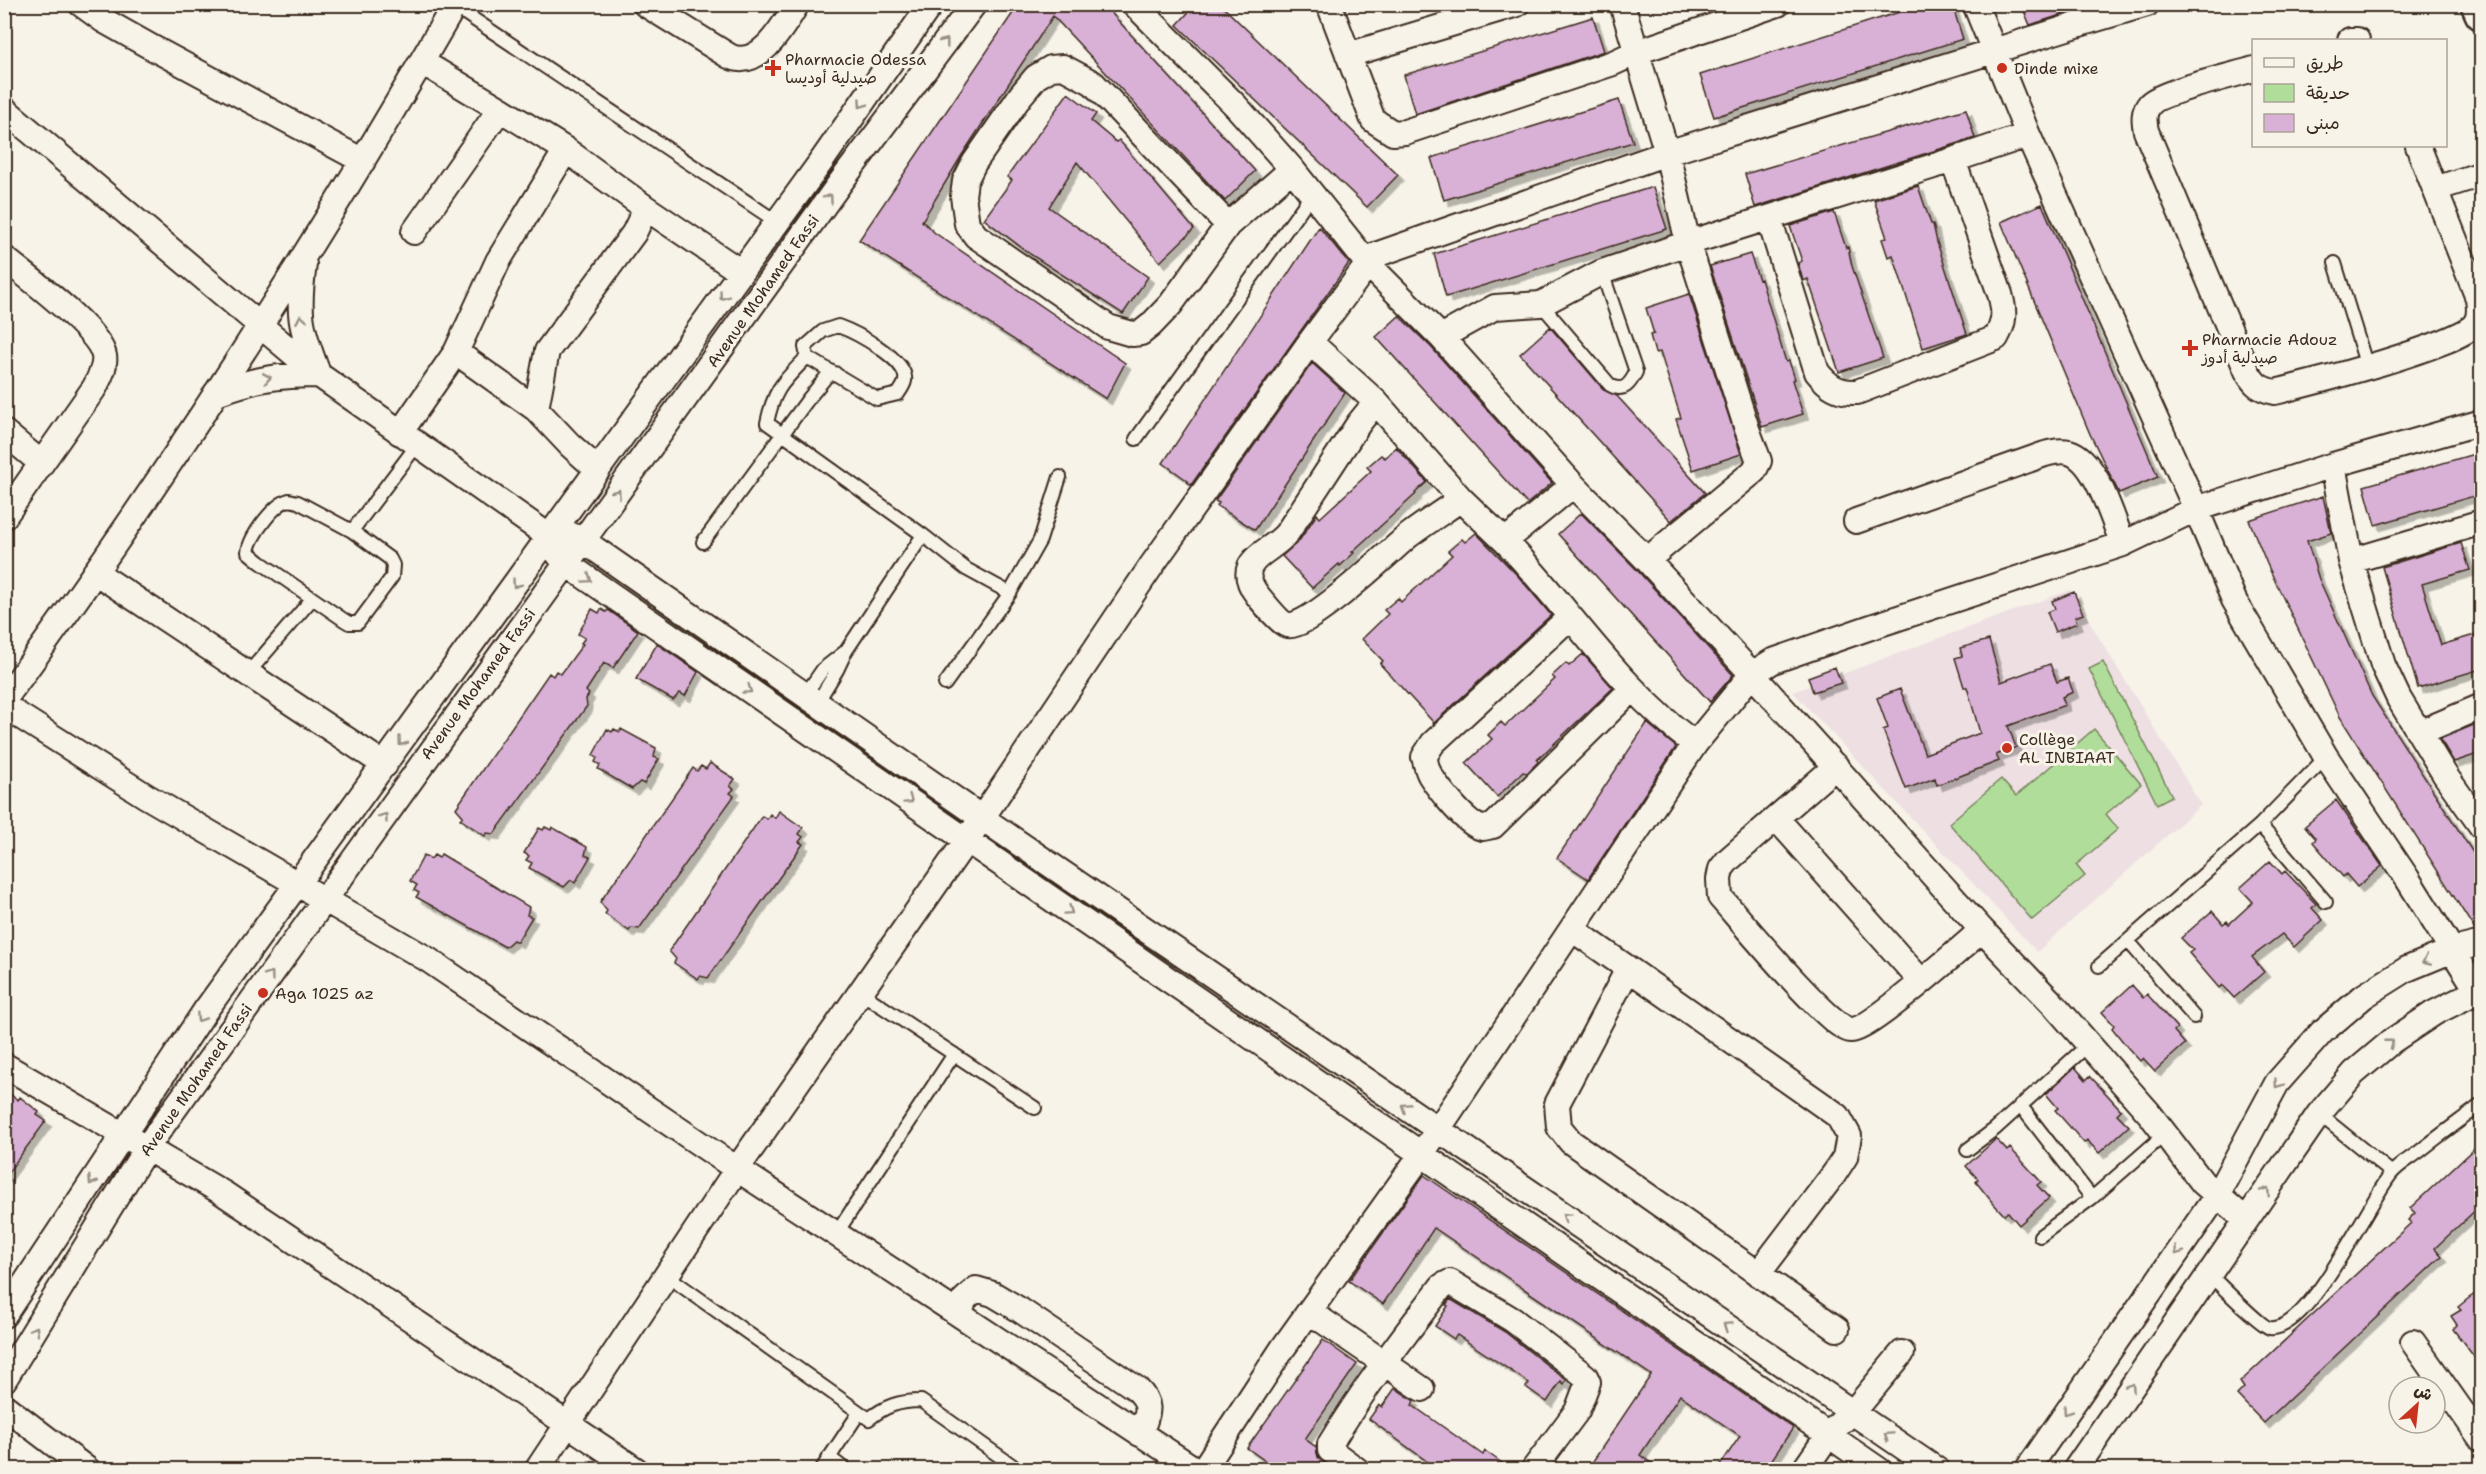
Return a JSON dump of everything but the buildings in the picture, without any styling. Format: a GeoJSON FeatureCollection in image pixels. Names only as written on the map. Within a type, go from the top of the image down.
{"type":"FeatureCollection","features":[{"type":"Feature","properties":{"kind":"street"},"geometry":{"type":"LineString","coordinates":[[81,4],[141,42],[363,161]]}},
{"type":"Feature","properties":{"kind":"street"},"geometry":{"type":"LineString","coordinates":[[645,4],[729,56],[740,60],[753,57],[772,40],[797,4]]}},
{"type":"Feature","properties":{"kind":"street","name":"Avenue Mohamed Fassi"},"geometry":{"type":"LineString","coordinates":[[4,1315],[205,1011],[386,765],[932,4]]}},
{"type":"Feature","properties":{"kind":"street","name":"Avenue Mohamed Fassi"},"geometry":{"type":"LineString","coordinates":[[4,1380],[147,1147],[565,563],[893,110],[974,4]]}},
{"type":"Feature","properties":{"kind":"street"},"geometry":{"type":"LineString","coordinates":[[1134,4],[1236,106],[1292,170],[1366,262],[1441,337],[1573,485],[1647,560],[1836,766],[1982,930],[2056,1007],[2165,1134],[2203,1183],[2246,1220]]}},
{"type":"Feature","properties":{"kind":"street"},"geometry":{"type":"LineString","coordinates":[[1329,4],[1373,120],[1393,133],[1405,132],[1613,63],[1637,52],[1778,4]]}},
{"type":"Feature","properties":{"kind":"street"},"geometry":{"type":"LineString","coordinates":[[1348,55],[1517,4]]}},
{"type":"Feature","properties":{"kind":"street"},"geometry":{"type":"LineString","coordinates":[[1622,4],[1667,153],[1688,243],[1759,461],[1754,471],[1647,560]]}},
{"type":"Feature","properties":{"kind":"street"},"geometry":{"type":"LineString","coordinates":[[1975,4],[2028,135],[2196,509],[2234,600],[2326,757],[2479,989],[2434,1013],[2392,1041],[2354,1073],[2319,1114],[2075,1470]]}},
{"type":"Feature","properties":{"kind":"street"},"geometry":{"type":"LineString","coordinates":[[537,1470],[737,1169],[982,818],[1152,565],[1366,262],[1667,153],[1993,52],[2080,14],[2147,4]]}},
{"type":"Feature","properties":{"kind":"street"},"geometry":{"type":"LineString","coordinates":[[2478,4],[2481,13]]}},
{"type":"Feature","properties":{"kind":"street"},"geometry":{"type":"LineString","coordinates":[[4,700],[96,572],[261,326],[363,161],[455,5]]}},
{"type":"Feature","properties":{"kind":"street"},"geometry":{"type":"LineString","coordinates":[[422,62],[566,150],[741,272]]}},
{"type":"Feature","properties":{"kind":"street"},"geometry":{"type":"LineString","coordinates":[[1228,225],[1093,83],[1063,67],[1051,68],[1036,77],[974,163],[965,181],[963,196],[967,224],[976,236],[1108,327],[1132,334],[1141,333],[1171,304],[1228,225],[1292,170]]}},
{"type":"Feature","properties":{"kind":"street"},"geometry":{"type":"LineString","coordinates":[[2252,69],[2157,98],[2145,112],[2146,131],[2254,384],[2264,390],[2275,392],[2367,366],[2463,335],[2475,325],[2479,316],[2478,298],[2418,147]]}},
{"type":"Feature","properties":{"kind":"street"},"geometry":{"type":"LineString","coordinates":[[4,109],[319,375],[550,537],[555,551],[565,563],[1879,1470]]}},
{"type":"Feature","properties":{"kind":"street"},"geometry":{"type":"LineString","coordinates":[[414,232],[500,109]]}},
{"type":"Feature","properties":{"kind":"street"},"geometry":{"type":"LineString","coordinates":[[1441,337],[1495,308],[1541,304],[1602,272],[2028,135]]}},
{"type":"Feature","properties":{"kind":"street"},"geometry":{"type":"LineString","coordinates":[[409,439],[456,352],[498,261],[566,150]]}},
{"type":"Feature","properties":{"kind":"street"},"geometry":{"type":"LineString","coordinates":[[1769,218],[1816,372],[1827,385],[1845,393],[1857,392],[1996,338],[2004,325],[2005,311],[2000,294],[1953,160]]}},
{"type":"Feature","properties":{"kind":"street"},"geometry":{"type":"LineString","coordinates":[[2435,189],[2481,174]]}},
{"type":"Feature","properties":{"kind":"street"},"geometry":{"type":"LineString","coordinates":[[536,409],[547,351],[634,233],[646,207]]}},
{"type":"Feature","properties":{"kind":"street"},"geometry":{"type":"LineString","coordinates":[[305,255],[299,299],[300,318],[319,375]]}},
{"type":"Feature","properties":{"kind":"street"},"geometry":{"type":"LineString","coordinates":[[4,258],[84,325],[99,342],[104,355],[101,374],[95,387],[4,518]]}},
{"type":"Feature","properties":{"kind":"street"},"geometry":{"type":"LineString","coordinates":[[1310,342],[1376,402],[1461,499],[1530,567],[1632,689],[1695,744]]}},
{"type":"Feature","properties":{"kind":"street"},"geometry":{"type":"LineString","coordinates":[[456,352],[536,409],[570,445],[598,470]]}},
{"type":"Feature","properties":{"kind":"street"},"geometry":{"type":"LineString","coordinates":[[216,393],[253,380],[279,375],[319,375]]}},
{"type":"Feature","properties":{"kind":"street"},"geometry":{"type":"LineString","coordinates":[[1376,402],[1353,431],[1287,533],[1277,544],[1256,556],[1251,564],[1249,575],[1252,587],[1258,596],[1287,625],[1296,625],[1334,600],[1409,536],[1461,499]]}},
{"type":"Feature","properties":{"kind":"street"},"geometry":{"type":"LineString","coordinates":[[1203,1470],[1283,1348],[1421,1155],[1695,744],[1752,674],[1773,661],[1850,634],[2123,544],[2196,509],[2333,465],[2481,422]]}},
{"type":"Feature","properties":{"kind":"street"},"geometry":{"type":"LineString","coordinates":[[4,432],[41,463]]}},
{"type":"Feature","properties":{"kind":"street"},"geometry":{"type":"LineString","coordinates":[[1856,521],[2045,454],[2068,452],[2079,457],[2092,470],[2123,544]]}},
{"type":"Feature","properties":{"kind":"street"},"geometry":{"type":"LineString","coordinates":[[2333,465],[2351,561],[2383,665],[2399,699],[2445,775],[2481,827]]}},
{"type":"Feature","properties":{"kind":"street"},"geometry":{"type":"LineString","coordinates":[[1505,541],[1573,485]]}},
{"type":"Feature","properties":{"kind":"street"},"geometry":{"type":"LineString","coordinates":[[2351,561],[2481,522]]}},
{"type":"Feature","properties":{"kind":"street"},"geometry":{"type":"LineString","coordinates":[[550,537],[563,533],[582,540],[982,818],[1937,1470]]}},
{"type":"Feature","properties":{"kind":"street"},"geometry":{"type":"LineString","coordinates":[[96,572],[386,765]]}},
{"type":"Feature","properties":{"kind":"street"},"geometry":{"type":"LineString","coordinates":[[1570,617],[1433,743],[1424,757],[1428,773],[1445,794],[1476,826],[1484,828],[1493,826],[1632,689]]}},
{"type":"Feature","properties":{"kind":"street"},"geometry":{"type":"LineString","coordinates":[[4,706],[146,796],[427,959],[737,1169],[1196,1470]]}},
{"type":"Feature","properties":{"kind":"street"},"geometry":{"type":"LineString","coordinates":[[2421,732],[2481,706]]}},
{"type":"Feature","properties":{"kind":"street"},"geometry":{"type":"LineString","coordinates":[[1836,766],[1728,860],[1721,869],[1718,888],[1720,897],[1784,970],[1840,1026],[1849,1031],[1859,1028],[1921,981],[1982,930]]}},
{"type":"Feature","properties":{"kind":"street"},"geometry":{"type":"LineString","coordinates":[[1777,819],[1921,981]]}},
{"type":"Feature","properties":{"kind":"street"},"geometry":{"type":"LineString","coordinates":[[1572,929],[1838,1116],[1849,1136],[1845,1157],[1834,1174],[1758,1274]]}},
{"type":"Feature","properties":{"kind":"street"},"geometry":{"type":"LineString","coordinates":[[2027,1470],[2217,1195],[2277,1083],[2322,1032],[2364,996],[2407,969],[2453,950],[2481,943]]}},
{"type":"Feature","properties":{"kind":"street"},"geometry":{"type":"LineString","coordinates":[[1628,969],[1557,1104],[1559,1127],[1571,1142],[1836,1329]]}},
{"type":"Feature","properties":{"kind":"street"},"geometry":{"type":"LineString","coordinates":[[4,1065],[147,1147],[289,1237],[636,1470]]}},
{"type":"Feature","properties":{"kind":"street"},"geometry":{"type":"LineString","coordinates":[[1357,1470],[1329,1447],[1354,1404],[1383,1363],[1446,1282],[1450,1282],[1513,1320],[1585,1376],[1588,1382],[1577,1411],[1533,1470]]}},
{"type":"Feature","properties":{"kind":"street"},"geometry":{"type":"LineString","coordinates":[[960,1315],[964,1300],[976,1289],[993,1294],[1020,1310],[1137,1389],[1145,1397],[1149,1408],[1140,1434]]}},
{"type":"Feature","properties":{"kind":"street"},"geometry":{"type":"LineString","coordinates":[[1310,1312],[1422,1389]]}},
{"type":"Feature","properties":{"kind":"street"},"geometry":{"type":"LineString","coordinates":[[2413,1342],[2481,1440]]}},
{"type":"Feature","properties":{"kind":"street"},"geometry":{"type":"LineString","coordinates":[[1804,1470],[1829,1434],[1871,1391],[1902,1353]]}},
{"type":"Feature","properties":{"kind":"street"},"geometry":{"type":"LineString","coordinates":[[4,1406],[87,1470]]}},
{"type":"Feature","properties":{"kind":"lane"},"geometry":{"type":"LineString","coordinates":[[455,5],[777,222]]}},
{"type":"Feature","properties":{"kind":"lane"},"geometry":{"type":"LineString","coordinates":[[1136,439],[1312,194]]}},
{"type":"Feature","properties":{"kind":"lane"},"geometry":{"type":"LineString","coordinates":[[2335,263],[2367,366]]}},
{"type":"Feature","properties":{"kind":"lane"},"geometry":{"type":"LineString","coordinates":[[1541,304],[1610,385],[1624,388],[1630,384],[1636,372],[1602,272]]}},
{"type":"Feature","properties":{"kind":"lane"},"geometry":{"type":"LineString","coordinates":[[838,326],[855,332],[890,357],[902,369],[905,381],[898,394],[877,399],[835,373],[807,357],[805,346],[823,331],[838,326]]}},
{"type":"Feature","properties":{"kind":"lane"},"geometry":{"type":"LineString","coordinates":[[807,357],[785,378],[771,404],[767,423],[966,569],[1010,593]]}},
{"type":"Feature","properties":{"kind":"lane"},"geometry":{"type":"LineString","coordinates":[[703,542],[819,385],[827,376],[835,373]]}},
{"type":"Feature","properties":{"kind":"lane"},"geometry":{"type":"LineString","coordinates":[[352,531],[409,439]]}},
{"type":"Feature","properties":{"kind":"lane"},"geometry":{"type":"LineString","coordinates":[[945,684],[1010,593],[1040,540],[1060,477]]}},
{"type":"Feature","properties":{"kind":"lane"},"geometry":{"type":"LineString","coordinates":[[289,500],[298,502],[352,531],[390,559],[393,565],[392,577],[358,623],[349,623],[248,552],[251,542],[276,506],[289,500]]}},
{"type":"Feature","properties":{"kind":"lane"},"geometry":{"type":"LineString","coordinates":[[811,699],[837,670],[846,651],[922,535]]}},
{"type":"Feature","properties":{"kind":"lane"},"geometry":{"type":"LineString","coordinates":[[249,672],[312,599]]}},
{"type":"Feature","properties":{"kind":"lane"},"geometry":{"type":"LineString","coordinates":[[2099,966],[2260,825],[2326,757]]}},
{"type":"Feature","properties":{"kind":"lane"},"geometry":{"type":"LineString","coordinates":[[2260,825],[2326,902]]}},
{"type":"Feature","properties":{"kind":"lane"},"geometry":{"type":"LineString","coordinates":[[2128,941],[2194,1017]]}},
{"type":"Feature","properties":{"kind":"lane"},"geometry":{"type":"LineString","coordinates":[[860,992],[1035,1108]]}},
{"type":"Feature","properties":{"kind":"lane"},"geometry":{"type":"LineString","coordinates":[[1967,1150],[1995,1129],[2088,1045]]}},
{"type":"Feature","properties":{"kind":"lane"},"geometry":{"type":"LineString","coordinates":[[836,1234],[954,1054]]}},
{"type":"Feature","properties":{"kind":"lane"},"geometry":{"type":"LineString","coordinates":[[2209,1274],[2237,1299],[2256,1321],[2267,1328],[2277,1328],[2289,1323],[2301,1313],[2317,1293],[2392,1173],[2481,1104]]}},
{"type":"Feature","properties":{"kind":"lane"},"geometry":{"type":"LineString","coordinates":[[2020,1105],[2092,1198]]}},
{"type":"Feature","properties":{"kind":"lane"},"geometry":{"type":"LineString","coordinates":[[2319,1114],[2392,1173]]}},
{"type":"Feature","properties":{"kind":"lane"},"geometry":{"type":"LineString","coordinates":[[2040,1236],[2092,1198],[2165,1134]]}},
{"type":"Feature","properties":{"kind":"lane"},"geometry":{"type":"LineString","coordinates":[[666,1275],[869,1419],[883,1408],[904,1401],[921,1401],[1019,1470]]}},
{"type":"Feature","properties":{"kind":"lane"},"geometry":{"type":"LineString","coordinates":[[821,1470],[859,1413]]}},
{"type":"Feature","properties":{"kind":"lane"},"geometry":{"type":"LineString","coordinates":[[829,1457],[846,1470]]}},
{"type":"Feature","properties":{"kind":"shaded area","name":"Collège AL INBIAAT"},"geometry":{"type":"Polygon","coordinates":[[[2070,590],[2201,805],[2037,952],[1793,692],[2070,590]]]}},
{"type":"Feature","properties":{"kind":"green space"},"geometry":{"type":"Polygon","coordinates":[[[2103,662],[2172,796],[2157,804],[2089,669],[2103,662]]]}},
{"type":"Feature","properties":{"kind":"green space"},"geometry":{"type":"Polygon","coordinates":[[[2094,729],[2141,784],[2106,814],[2118,829],[2076,865],[2085,876],[2032,920],[1949,823],[2001,779],[2016,796],[2094,729]]]}},
{"type":"Feature","properties":{"kind":"place","name":"Pharmacie Odessa صيدلية أوديسا"},"geometry":{"type":"Point","coordinates":[773,68]}},
{"type":"Feature","properties":{"kind":"place","name":"Dinde mixe"},"geometry":{"type":"Point","coordinates":[2002,68]}},
{"type":"Feature","properties":{"kind":"place","name":"Pharmacie Adouz صيدلية أدوز"},"geometry":{"type":"Point","coordinates":[2190,348]}},
{"type":"Feature","properties":{"kind":"place","name":"Collège AL INBIAAT"},"geometry":{"type":"Point","coordinates":[2007,748]}},
{"type":"Feature","properties":{"kind":"place","name":"Aga 1025 az"},"geometry":{"type":"Point","coordinates":[263,993]}}]}
